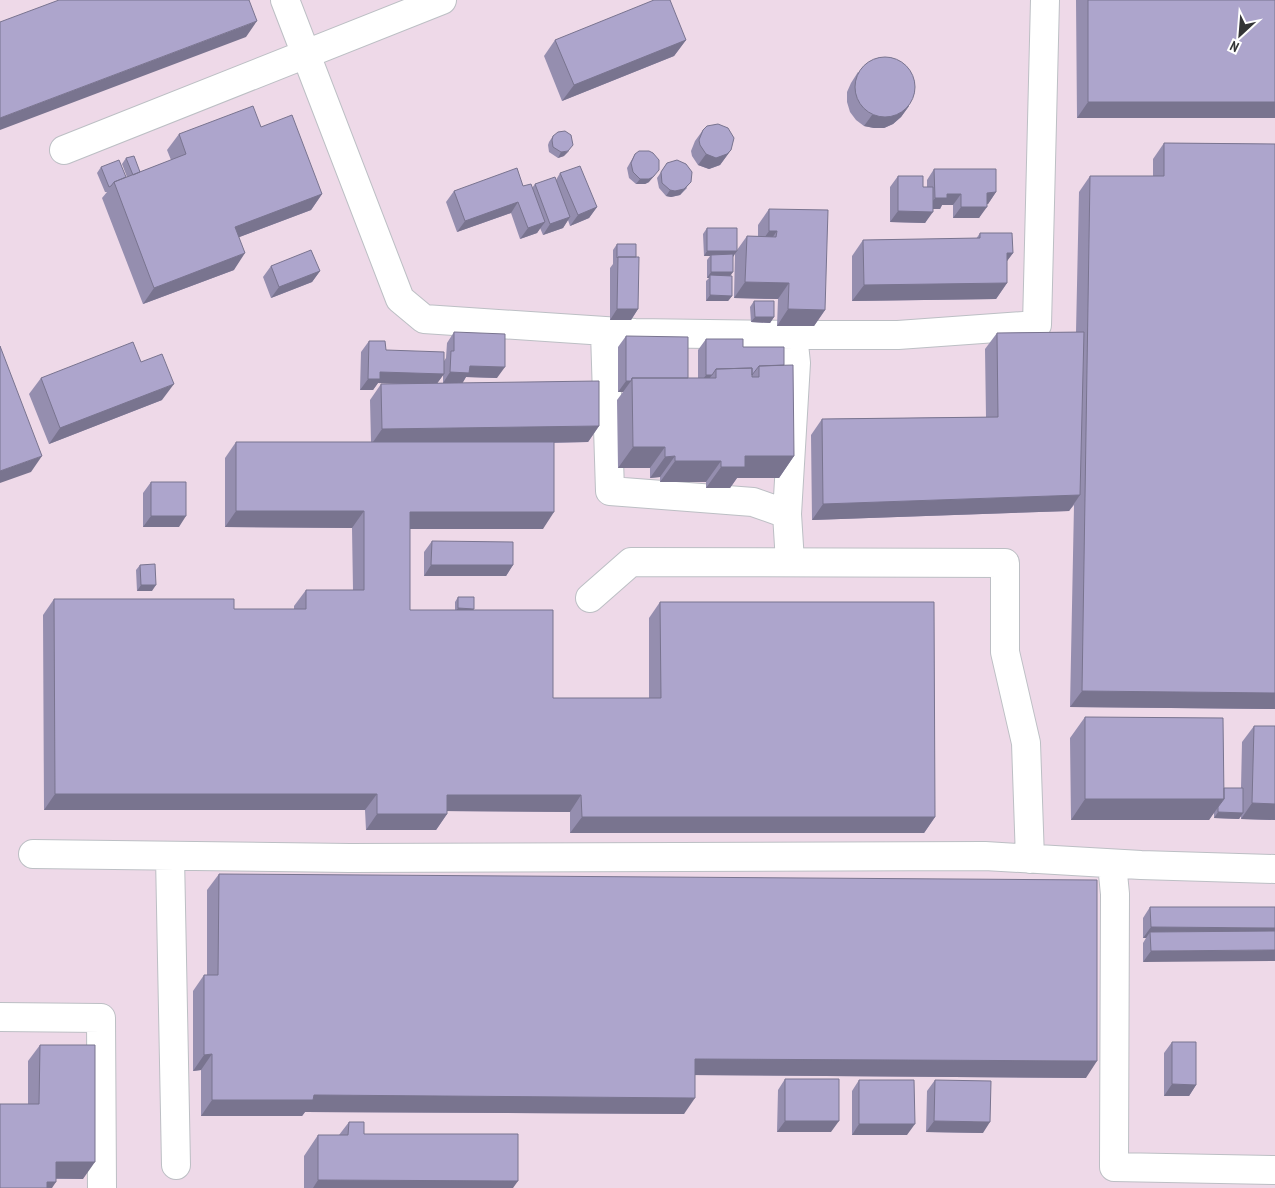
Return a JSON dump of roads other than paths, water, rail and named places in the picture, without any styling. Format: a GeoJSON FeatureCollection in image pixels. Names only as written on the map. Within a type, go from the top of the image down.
{"type":"FeatureCollection","features":[{"type":"Feature","properties":{"kind":"street"},"geometry":{"type":"LineString","coordinates":[[285,0],[400,299],[424,319],[605,332],[793,335],[898,335],[1037,325],[1045,0]]}},
{"type":"Feature","properties":{"kind":"street"},"geometry":{"type":"LineString","coordinates":[[64,150],[442,0]]}},
{"type":"Feature","properties":{"kind":"street"},"geometry":{"type":"LineString","coordinates":[[605,332],[610,491],[753,502],[787,514]]}},
{"type":"Feature","properties":{"kind":"street"},"geometry":{"type":"LineString","coordinates":[[790,562],[787,514],[796,364],[793,335]]}},
{"type":"Feature","properties":{"kind":"street"},"geometry":{"type":"LineString","coordinates":[[590,598],[631,562],[1005,563],[1005,652],[1026,743],[1030,859]]}},
{"type":"Feature","properties":{"kind":"street"},"geometry":{"type":"LineString","coordinates":[[33,854],[341,858],[986,856],[1112,864],[1275,868]]}},
{"type":"Feature","properties":{"kind":"street"},"geometry":{"type":"LineString","coordinates":[[170,856],[176,1165]]}},
{"type":"Feature","properties":{"kind":"street"},"geometry":{"type":"LineString","coordinates":[[1112,864],[1115,894],[1114,1167],[1275,1170]]}},
{"type":"Feature","properties":{"kind":"street"},"geometry":{"type":"LineString","coordinates":[[0,1017],[101,1018],[102,1188]]}}]}
